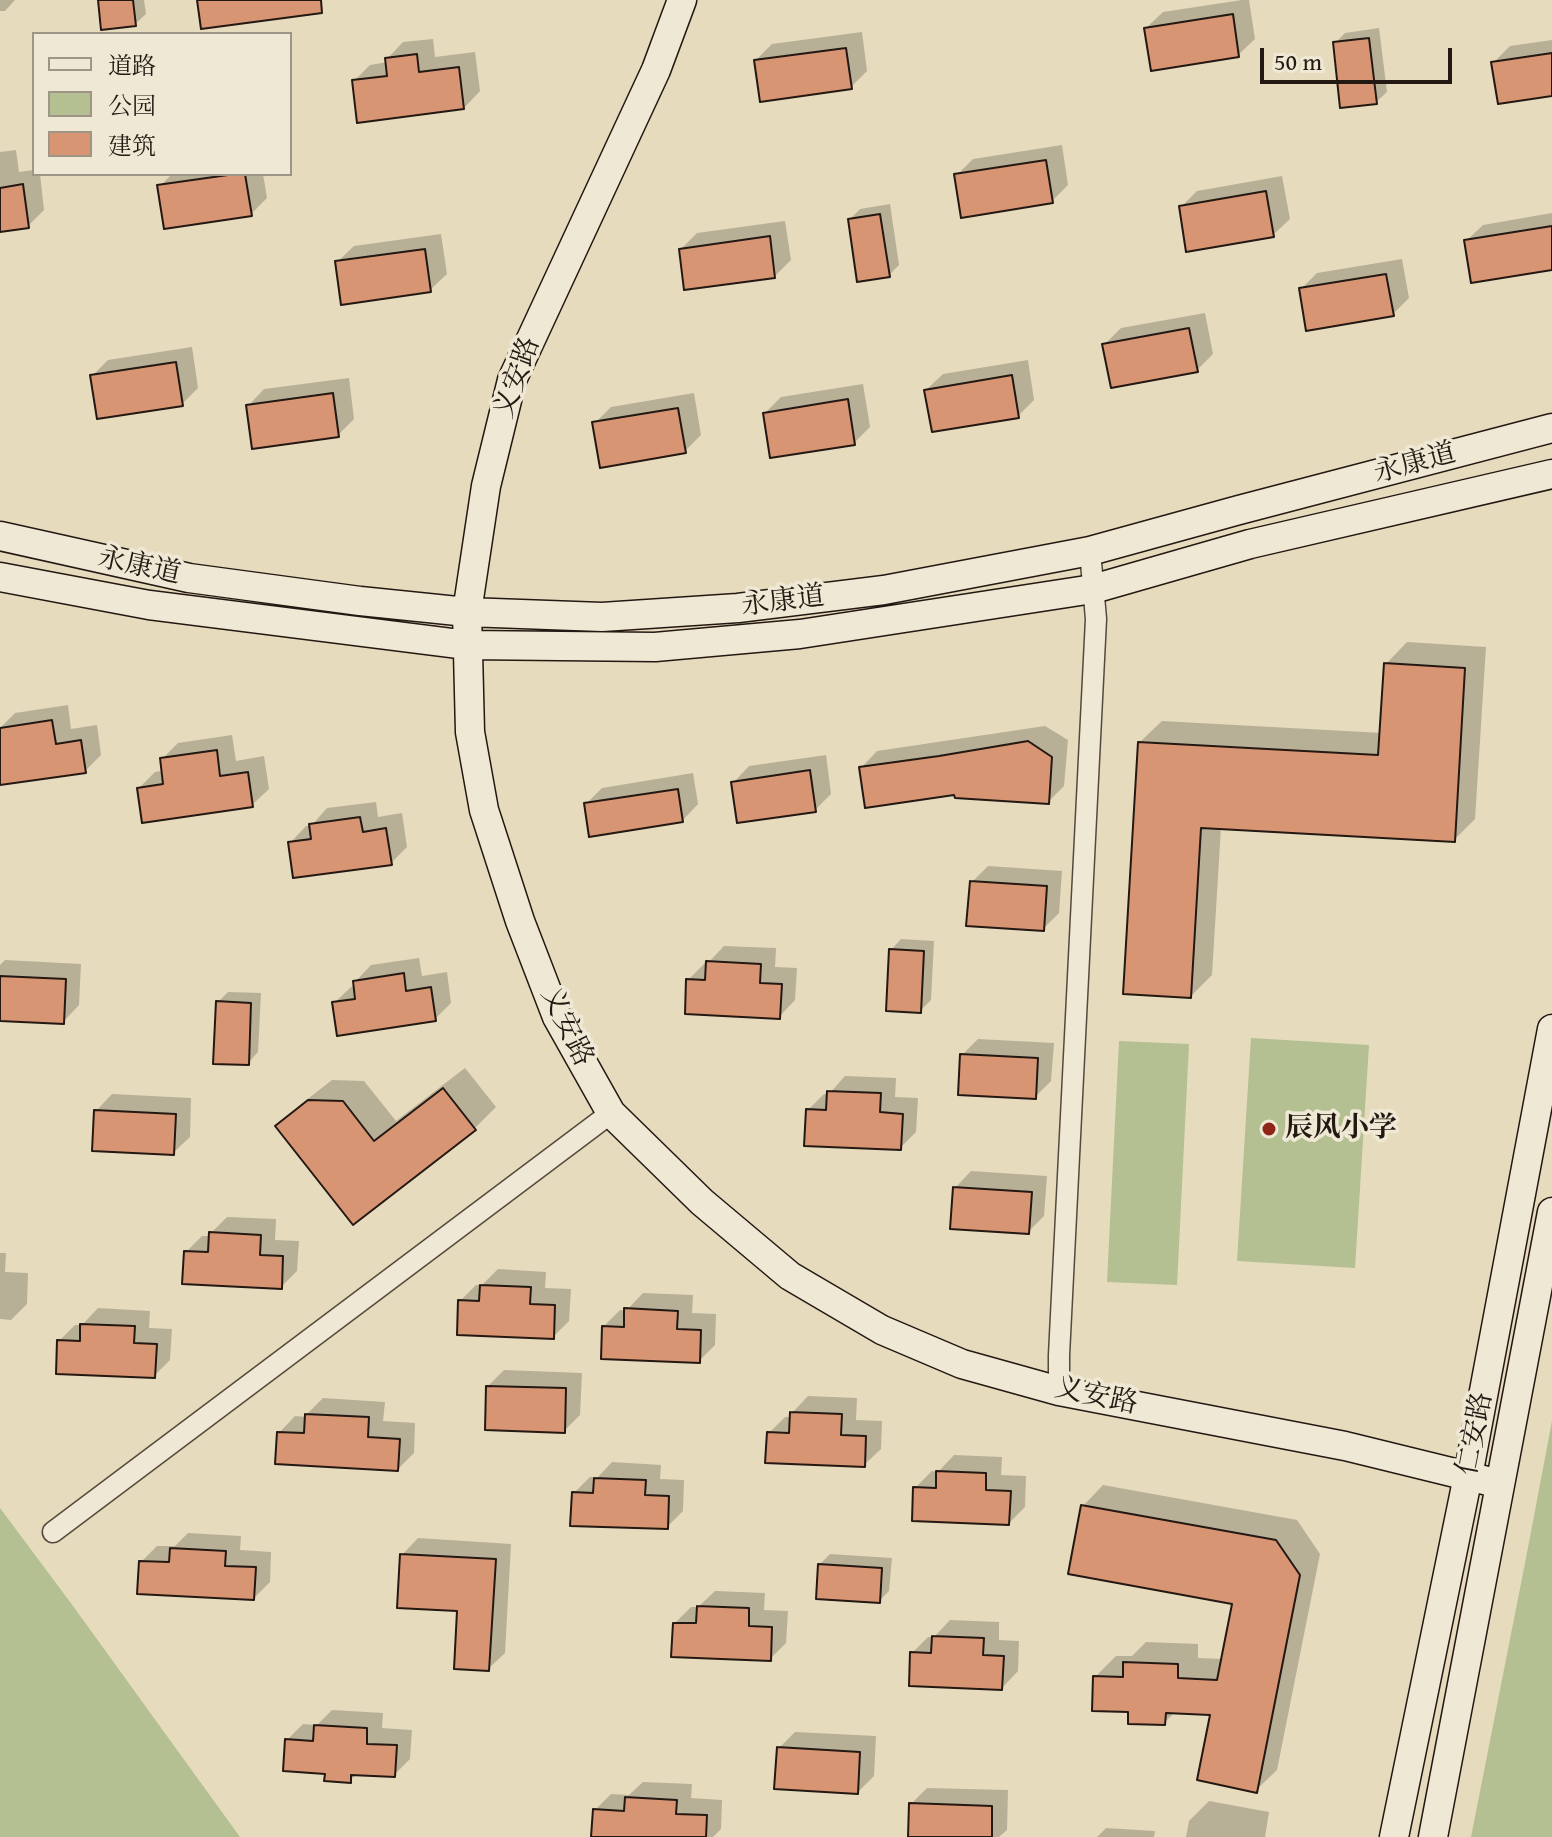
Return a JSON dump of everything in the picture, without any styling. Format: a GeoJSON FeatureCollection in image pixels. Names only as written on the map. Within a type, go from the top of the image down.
{"type":"FeatureCollection","features":[{"type":"Feature","properties":{"kind":"street","name":"义安路"},"geometry":{"type":"LineString","coordinates":[[682,0],[656,70],[512,380],[486,486],[467,612],[470,732],[484,810],[520,921],[557,1017],[611,1113],[702,1202],[790,1276],[882,1330],[962,1364],[1059,1391],[1345,1446],[1500,1484]]}},
{"type":"Feature","properties":{"kind":"street","name":"永康道"},"geometry":{"type":"LineString","coordinates":[[0,536],[189,578],[467,612],[602,617],[738,608],[884,590],[1090,551],[1552,428]]}},
{"type":"Feature","properties":{"kind":"street","name":"永康道"},"geometry":{"type":"LineString","coordinates":[[0,577],[149,605],[467,645],[655,647],[800,634],[1093,589],[1250,544],[1552,474]]}},
{"type":"Feature","properties":{"kind":"street"},"geometry":{"type":"LineString","coordinates":[[1059,1391],[1095,635],[1090,551]]}},
{"type":"Feature","properties":{"kind":"street","name":"仁安路"},"geometry":{"type":"LineString","coordinates":[[1394,1837],[1468,1476],[1552,1029]]}},
{"type":"Feature","properties":{"kind":"street"},"geometry":{"type":"LineString","coordinates":[[53,1532],[611,1113]]}},
{"type":"Feature","properties":{"kind":"street","name":"仁安路"},"geometry":{"type":"LineString","coordinates":[[1433,1837],[1552,1212]]}},
{"type":"Feature","properties":{"kind":"green space"},"geometry":{"type":"Polygon","coordinates":[[[1251,1038],[1369,1045],[1355,1268],[1237,1261],[1251,1038]]]}},
{"type":"Feature","properties":{"kind":"green space"},"geometry":{"type":"Polygon","coordinates":[[[1119,1041],[1189,1044],[1177,1285],[1107,1282],[1119,1041]]]}},
{"type":"Feature","properties":{"kind":"green space"},"geometry":{"type":"Polygon","coordinates":[[[1552,1421],[1552,1837],[1471,1837],[1526,1558],[1552,1421]]]}},
{"type":"Feature","properties":{"kind":"green space"},"geometry":{"type":"Polygon","coordinates":[[[0,1508],[73,1606],[240,1837],[0,1837],[0,1508]]]}},
{"type":"Feature","properties":{"kind":"building"},"geometry":{"type":"Polygon","coordinates":[[[98,0],[133,0],[136,26],[101,30],[98,0]]]}},
{"type":"Feature","properties":{"kind":"building"},"geometry":{"type":"Polygon","coordinates":[[[197,0],[321,0],[322,13],[201,29],[197,0]]]}},
{"type":"Feature","properties":{"kind":"building"},"geometry":{"type":"Polygon","coordinates":[[[1233,14],[1239,57],[1151,71],[1144,28],[1233,14]]]}},
{"type":"Feature","properties":{"kind":"building"},"geometry":{"type":"Polygon","coordinates":[[[1369,38],[1377,104],[1340,108],[1333,42],[1369,38]]]}},
{"type":"Feature","properties":{"kind":"building"},"geometry":{"type":"Polygon","coordinates":[[[846,48],[852,89],[760,102],[754,60],[846,48]]]}},
{"type":"Feature","properties":{"kind":"building"},"geometry":{"type":"Polygon","coordinates":[[[1552,53],[1552,96],[1498,104],[1491,62],[1552,53]]]}},
{"type":"Feature","properties":{"kind":"building"},"geometry":{"type":"Polygon","coordinates":[[[417,54],[419,72],[459,67],[464,109],[357,123],[352,80],[387,76],[385,58],[417,54]]]}},
{"type":"Feature","properties":{"kind":"building"},"geometry":{"type":"Polygon","coordinates":[[[1046,160],[1053,203],[961,218],[954,174],[1046,160]]]}},
{"type":"Feature","properties":{"kind":"building"},"geometry":{"type":"Polygon","coordinates":[[[221,176],[245,176],[252,216],[164,229],[157,185],[221,176]]]}},
{"type":"Feature","properties":{"kind":"building"},"geometry":{"type":"Polygon","coordinates":[[[23,184],[29,228],[0,232],[0,188],[23,184]]]}},
{"type":"Feature","properties":{"kind":"building"},"geometry":{"type":"Polygon","coordinates":[[[1266,191],[1274,237],[1186,252],[1179,206],[1266,191]]]}},
{"type":"Feature","properties":{"kind":"building"},"geometry":{"type":"Polygon","coordinates":[[[880,214],[890,277],[857,282],[848,219],[880,214]]]}},
{"type":"Feature","properties":{"kind":"building"},"geometry":{"type":"Polygon","coordinates":[[[1552,226],[1552,270],[1471,283],[1464,240],[1552,226]]]}},
{"type":"Feature","properties":{"kind":"building"},"geometry":{"type":"Polygon","coordinates":[[[770,236],[775,278],[684,290],[679,249],[770,236]]]}},
{"type":"Feature","properties":{"kind":"building"},"geometry":{"type":"Polygon","coordinates":[[[425,249],[431,292],[341,305],[335,261],[425,249]]]}},
{"type":"Feature","properties":{"kind":"building"},"geometry":{"type":"Polygon","coordinates":[[[1386,274],[1394,316],[1306,331],[1299,288],[1386,274]]]}},
{"type":"Feature","properties":{"kind":"building"},"geometry":{"type":"Polygon","coordinates":[[[1189,328],[1198,372],[1111,388],[1102,344],[1189,328]]]}},
{"type":"Feature","properties":{"kind":"building"},"geometry":{"type":"Polygon","coordinates":[[[176,362],[183,406],[97,419],[90,375],[176,362]]]}},
{"type":"Feature","properties":{"kind":"building"},"geometry":{"type":"Polygon","coordinates":[[[1012,375],[1019,418],[932,432],[924,390],[1012,375]]]}},
{"type":"Feature","properties":{"kind":"building"},"geometry":{"type":"Polygon","coordinates":[[[333,393],[339,437],[252,449],[246,405],[333,393]]]}},
{"type":"Feature","properties":{"kind":"building"},"geometry":{"type":"Polygon","coordinates":[[[848,399],[855,445],[770,458],[763,413],[848,399]]]}},
{"type":"Feature","properties":{"kind":"building"},"geometry":{"type":"Polygon","coordinates":[[[678,408],[686,453],[600,468],[592,422],[678,408]]]}},
{"type":"Feature","properties":{"kind":"building"},"geometry":{"type":"Polygon","coordinates":[[[1384,663],[1465,668],[1455,842],[1201,828],[1191,998],[1123,994],[1138,742],[1378,755],[1384,663]]]}},
{"type":"Feature","properties":{"kind":"building"},"geometry":{"type":"Polygon","coordinates":[[[52,720],[56,744],[81,740],[86,773],[0,785],[0,728],[52,720]]]}},
{"type":"Feature","properties":{"kind":"building"},"geometry":{"type":"Polygon","coordinates":[[[1028,741],[1052,757],[1049,804],[955,798],[954,795],[865,808],[859,767],[1028,741]]]}},
{"type":"Feature","properties":{"kind":"building"},"geometry":{"type":"Polygon","coordinates":[[[217,750],[220,776],[248,772],[253,807],[142,823],[137,788],[163,784],[160,758],[217,750]]]}},
{"type":"Feature","properties":{"kind":"building"},"geometry":{"type":"Polygon","coordinates":[[[810,770],[816,812],[737,823],[731,782],[810,770]]]}},
{"type":"Feature","properties":{"kind":"building"},"geometry":{"type":"Polygon","coordinates":[[[678,789],[683,822],[589,837],[584,803],[678,789]]]}},
{"type":"Feature","properties":{"kind":"building"},"geometry":{"type":"Polygon","coordinates":[[[360,817],[363,832],[386,828],[392,865],[293,878],[288,842],[311,839],[309,824],[360,817]]]}},
{"type":"Feature","properties":{"kind":"building"},"geometry":{"type":"Polygon","coordinates":[[[970,881],[1047,886],[1044,931],[966,926],[970,881]]]}},
{"type":"Feature","properties":{"kind":"building"},"geometry":{"type":"Polygon","coordinates":[[[889,949],[924,951],[921,1013],[886,1011],[889,949]]]}},
{"type":"Feature","properties":{"kind":"building"},"geometry":{"type":"Polygon","coordinates":[[[706,961],[761,964],[760,983],[782,984],[780,1019],[685,1014],[686,979],[705,980],[706,961]]]}},
{"type":"Feature","properties":{"kind":"building"},"geometry":{"type":"Polygon","coordinates":[[[404,973],[406,991],[431,987],[436,1021],[337,1036],[332,1002],[355,999],[353,981],[404,973]]]}},
{"type":"Feature","properties":{"kind":"building"},"geometry":{"type":"Polygon","coordinates":[[[0,976],[66,979],[64,1024],[0,1021],[0,976]]]}},
{"type":"Feature","properties":{"kind":"building"},"geometry":{"type":"Polygon","coordinates":[[[216,1001],[251,1003],[249,1065],[213,1064],[216,1001]]]}},
{"type":"Feature","properties":{"kind":"building"},"geometry":{"type":"Polygon","coordinates":[[[960,1054],[1038,1058],[1036,1099],[958,1095],[960,1054]]]}},
{"type":"Feature","properties":{"kind":"building"},"geometry":{"type":"Polygon","coordinates":[[[443,1088],[476,1130],[353,1225],[275,1126],[308,1100],[343,1101],[374,1141],[443,1088]]]}},
{"type":"Feature","properties":{"kind":"building"},"geometry":{"type":"Polygon","coordinates":[[[827,1091],[881,1093],[880,1112],[903,1114],[901,1150],[804,1146],[806,1109],[826,1110],[827,1091]]]}},
{"type":"Feature","properties":{"kind":"building"},"geometry":{"type":"Polygon","coordinates":[[[94,1110],[176,1114],[174,1155],[92,1151],[94,1110]]]}},
{"type":"Feature","properties":{"kind":"building"},"geometry":{"type":"Polygon","coordinates":[[[953,1187],[1032,1192],[1029,1234],[950,1229],[953,1187]]]}},
{"type":"Feature","properties":{"kind":"building"},"geometry":{"type":"Polygon","coordinates":[[[209,1232],[261,1235],[260,1255],[283,1256],[282,1289],[182,1284],[184,1251],[208,1252],[209,1232]]]}},
{"type":"Feature","properties":{"kind":"building"},"geometry":{"type":"Polygon","coordinates":[[[480,1285],[531,1287],[530,1304],[555,1305],[554,1339],[457,1335],[458,1300],[479,1301],[480,1285]]]}},
{"type":"Feature","properties":{"kind":"building"},"geometry":{"type":"Polygon","coordinates":[[[624,1308],[678,1311],[677,1329],[701,1330],[700,1363],[601,1359],[602,1326],[624,1327],[624,1308]]]}},
{"type":"Feature","properties":{"kind":"building"},"geometry":{"type":"Polygon","coordinates":[[[80,1324],[135,1326],[134,1343],[157,1344],[155,1378],[56,1374],[57,1340],[80,1341],[80,1324]]]}},
{"type":"Feature","properties":{"kind":"building"},"geometry":{"type":"Polygon","coordinates":[[[486,1386],[566,1388],[565,1433],[485,1430],[486,1386]]]}},
{"type":"Feature","properties":{"kind":"building"},"geometry":{"type":"Polygon","coordinates":[[[790,1412],[842,1414],[841,1435],[866,1436],[865,1467],[765,1463],[767,1432],[789,1433],[790,1412]]]}},
{"type":"Feature","properties":{"kind":"building"},"geometry":{"type":"Polygon","coordinates":[[[305,1414],[369,1417],[368,1437],[400,1439],[398,1471],[275,1464],[277,1432],[304,1433],[305,1414]]]}},
{"type":"Feature","properties":{"kind":"building"},"geometry":{"type":"Polygon","coordinates":[[[936,1471],[986,1473],[986,1490],[1011,1491],[1009,1525],[912,1521],[913,1487],[936,1488],[936,1471]]]}},
{"type":"Feature","properties":{"kind":"building"},"geometry":{"type":"Polygon","coordinates":[[[594,1478],[646,1480],[645,1495],[669,1496],[668,1529],[570,1526],[572,1492],[593,1493],[594,1478]]]}},
{"type":"Feature","properties":{"kind":"building"},"geometry":{"type":"Polygon","coordinates":[[[1081,1505],[1276,1540],[1300,1575],[1257,1793],[1197,1780],[1210,1715],[1166,1713],[1165,1725],[1128,1724],[1128,1712],[1092,1711],[1093,1676],[1123,1677],[1123,1662],[1178,1664],[1178,1678],[1217,1680],[1232,1604],[1068,1574],[1081,1505]]]}},
{"type":"Feature","properties":{"kind":"building"},"geometry":{"type":"Polygon","coordinates":[[[170,1548],[226,1551],[225,1566],[256,1567],[254,1600],[137,1594],[139,1561],[169,1562],[170,1548]]]}},
{"type":"Feature","properties":{"kind":"building"},"geometry":{"type":"Polygon","coordinates":[[[400,1554],[496,1559],[489,1671],[454,1669],[457,1611],[397,1608],[400,1554]]]}},
{"type":"Feature","properties":{"kind":"building"},"geometry":{"type":"Polygon","coordinates":[[[818,1564],[882,1568],[880,1603],[816,1599],[818,1564]]]}},
{"type":"Feature","properties":{"kind":"building"},"geometry":{"type":"Polygon","coordinates":[[[697,1606],[749,1608],[749,1626],[772,1627],[771,1661],[671,1657],[673,1623],[696,1623],[697,1606]]]}},
{"type":"Feature","properties":{"kind":"building"},"geometry":{"type":"Polygon","coordinates":[[[932,1636],[984,1638],[983,1655],[1004,1656],[1002,1690],[909,1686],[910,1652],[931,1653],[932,1636]]]}},
{"type":"Feature","properties":{"kind":"building"},"geometry":{"type":"Polygon","coordinates":[[[314,1725],[367,1728],[367,1744],[397,1745],[395,1777],[351,1775],[351,1783],[324,1781],[325,1774],[283,1771],[285,1739],[313,1741],[314,1725]]]}},
{"type":"Feature","properties":{"kind":"building"},"geometry":{"type":"Polygon","coordinates":[[[777,1747],[860,1752],[858,1794],[774,1789],[777,1747]]]}},
{"type":"Feature","properties":{"kind":"building"},"geometry":{"type":"Polygon","coordinates":[[[625,1797],[677,1800],[676,1814],[707,1815],[706,1837],[591,1837],[593,1809],[624,1811],[625,1797]]]}},
{"type":"Feature","properties":{"kind":"building"},"geometry":{"type":"Polygon","coordinates":[[[909,1803],[992,1806],[992,1837],[908,1837],[909,1803]]]}},
{"type":"Feature","properties":{"kind":"place","name":"辰风小学"},"geometry":{"type":"Point","coordinates":[1269,1129]}}]}
